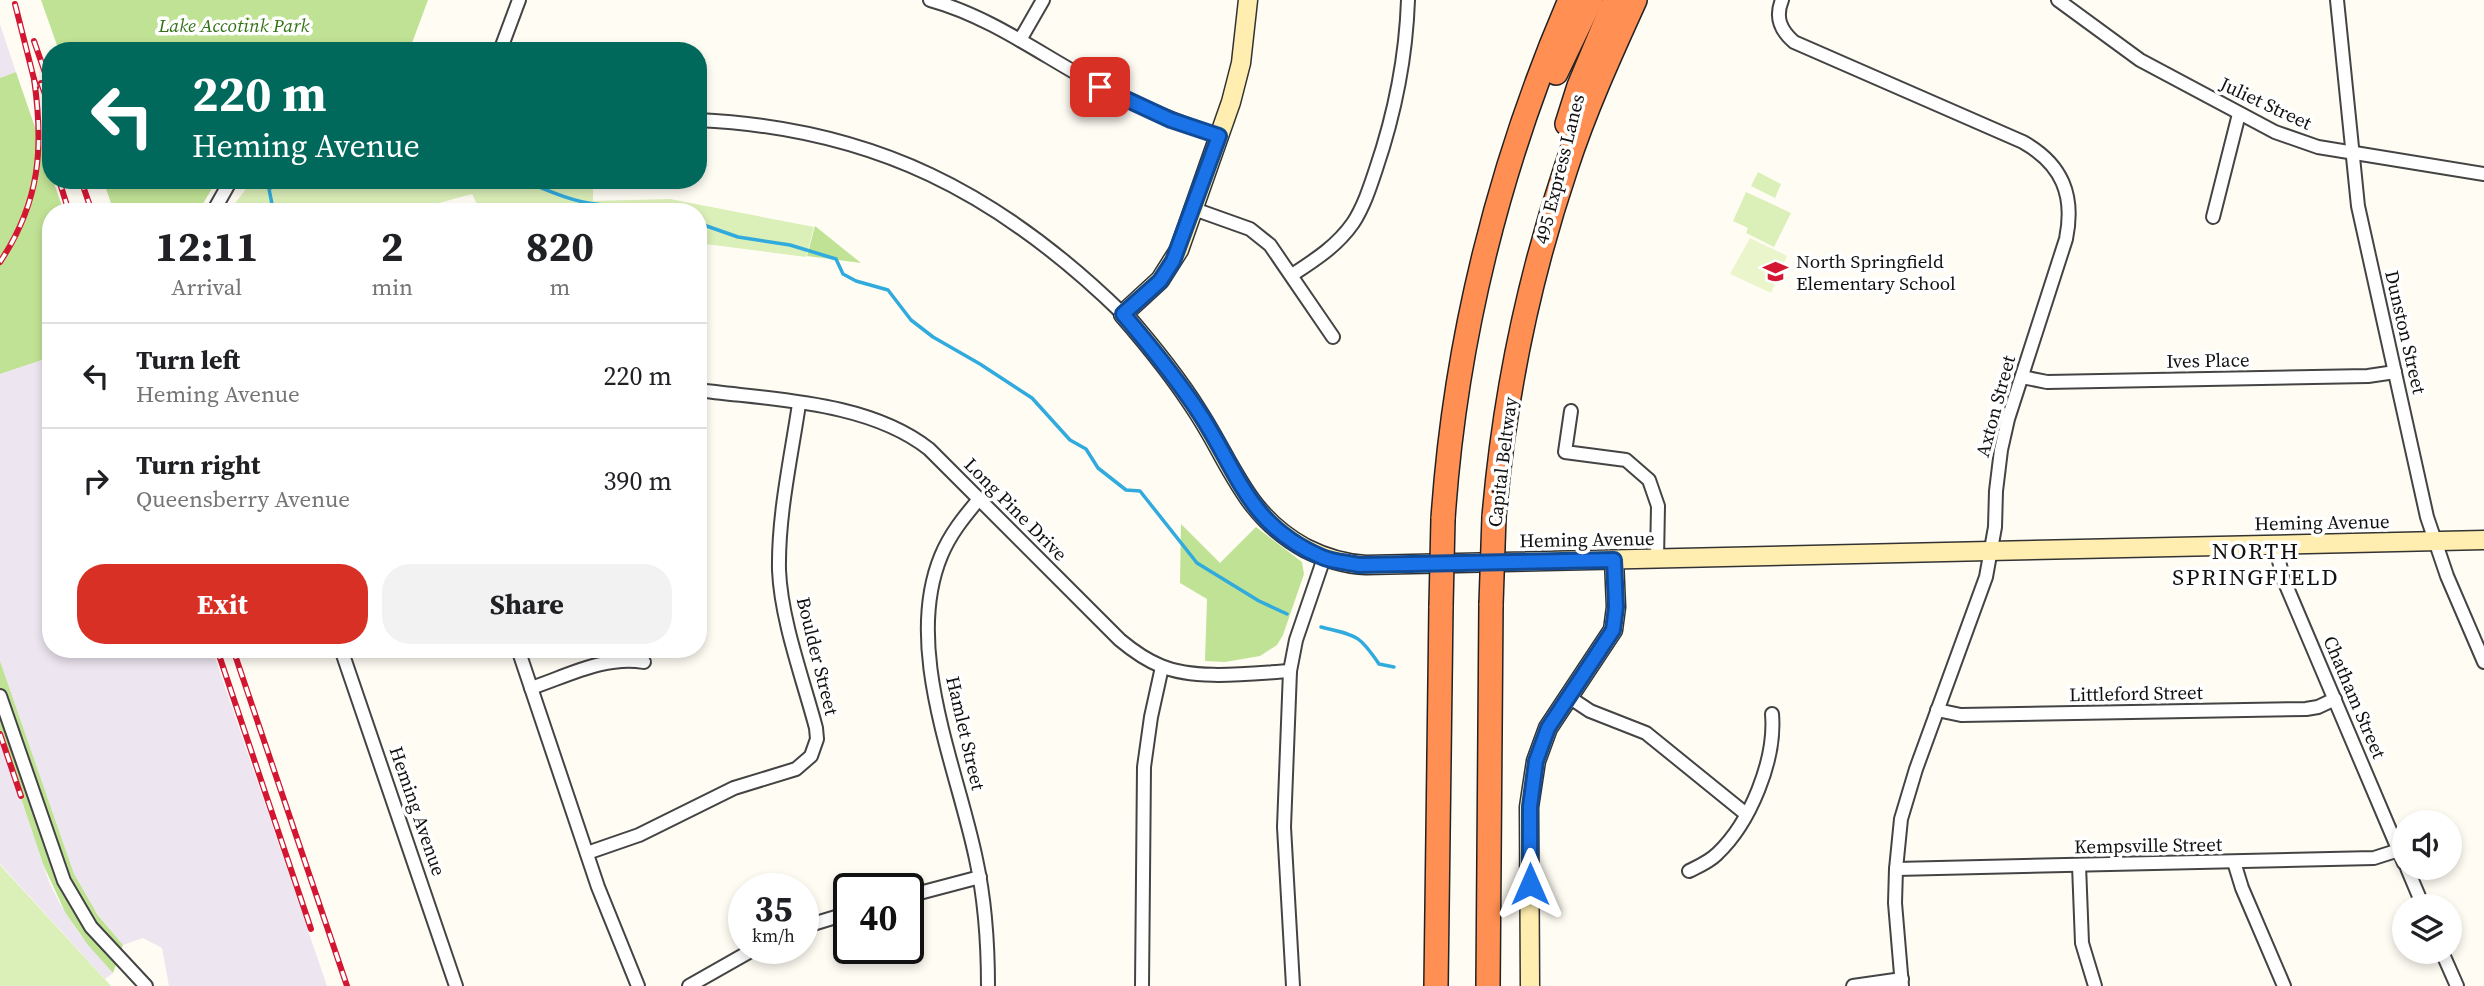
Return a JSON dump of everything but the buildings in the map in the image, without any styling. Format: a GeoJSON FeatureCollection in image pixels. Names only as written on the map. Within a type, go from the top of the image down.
{"type":"FeatureCollection","features":[{"type":"Feature","properties":{"kind":"highway"},"geometry":{"type":"LineString","coordinates":[[1436,986],[1441,606],[1446,472],[1461,364],[1491,233],[1520,133],[1553,39],[1570,0]]}},
{"type":"Feature","properties":{"kind":"highway","name":"495 Express Lanes"},"geometry":{"type":"LineString","coordinates":[[1491,233],[1546,94],[1591,0]]}},
{"type":"Feature","properties":{"kind":"highway","name":"495 Express Lanes"},"geometry":{"type":"LineString","coordinates":[[1528,301],[1570,113],[1615,0]]}},
{"type":"Feature","properties":{"kind":"highway","name":"Capital Beltway"},"geometry":{"type":"LineString","coordinates":[[1488,986],[1491,604],[1494,517],[1505,419],[1528,301],[1566,167],[1607,61],[1635,0]]}},
{"type":"Feature","properties":{"kind":"street"},"geometry":{"type":"LineString","coordinates":[[503,42],[519,0]]}},
{"type":"Feature","properties":{"kind":"street"},"geometry":{"type":"LineString","coordinates":[[930,0],[960,9],[1020,40],[1100,87],[1144,108],[1219,136]]}},
{"type":"Feature","properties":{"kind":"street"},"geometry":{"type":"LineString","coordinates":[[1020,40],[1043,0]]}},
{"type":"Feature","properties":{"kind":"street"},"geometry":{"type":"LineString","coordinates":[[1123,314],[1150,291],[1168,269],[1178,250],[1219,136],[1241,63],[1248,0]]}},
{"type":"Feature","properties":{"kind":"street"},"geometry":{"type":"LineString","coordinates":[[1292,275],[1341,238],[1353,223],[1367,196],[1396,102],[1405,46],[1408,0]]}},
{"type":"Feature","properties":{"kind":"street","name":"Axton Street"},"geometry":{"type":"LineString","coordinates":[[1782,0],[1778,13],[1779,22],[1785,35],[1794,42],[2023,142],[2043,156],[2060,175],[2067,196],[2068,228],[2001,450],[1995,527],[1983,587],[1906,801],[1899,835],[1895,903],[1902,982]]}},
{"type":"Feature","properties":{"kind":"street","name":"Juliet Street"},"geometry":{"type":"LineString","coordinates":[[2058,0],[2140,60],[2275,132],[2299,141],[2351,152],[2484,174]]}},
{"type":"Feature","properties":{"kind":"street","name":"Dunston Street"},"geometry":{"type":"LineString","coordinates":[[2337,0],[2358,206],[2427,517],[2447,576],[2484,662]]}},
{"type":"Feature","properties":{"kind":"street"},"geometry":{"type":"LineString","coordinates":[[2213,217],[2239,114]]}},
{"type":"Feature","properties":{"kind":"street","name":"Heming Avenue"},"geometry":{"type":"LineString","coordinates":[[707,121],[764,126],[832,139],[900,161],[937,177],[1035,236],[1123,314],[1186,393],[1244,493],[1259,513],[1286,537],[1324,558],[1366,565],[2484,540]]}},
{"type":"Feature","properties":{"kind":"street"},"geometry":{"type":"LineString","coordinates":[[1194,209],[1242,225],[1270,245],[1333,337]]}},
{"type":"Feature","properties":{"kind":"street","name":"Ives Place"},"geometry":{"type":"LineString","coordinates":[[2022,377],[2047,382],[2368,376],[2395,372]]}},
{"type":"Feature","properties":{"kind":"street","name":"Long Pine Drive"},"geometry":{"type":"LineString","coordinates":[[707,391],[857,413],[901,430],[929,449],[1120,640],[1162,667],[1212,673],[1290,671]]}},
{"type":"Feature","properties":{"kind":"street","name":"Boulder Street"},"geometry":{"type":"LineString","coordinates":[[587,853],[639,835],[734,788],[796,769],[804,764],[815,747],[816,728],[785,610],[779,572],[780,534],[799,404]]}},
{"type":"Feature","properties":{"kind":"street"},"geometry":{"type":"LineString","coordinates":[[1571,411],[1565,452],[1626,460],[1649,480],[1658,506],[1657,559]]}},
{"type":"Feature","properties":{"kind":"street","name":"Hamlet Street"},"geometry":{"type":"LineString","coordinates":[[979,499],[958,523],[941,556],[931,588],[928,622],[937,706],[980,877],[988,986]]}},
{"type":"Feature","properties":{"kind":"street","name":"Chatham Street"},"geometry":{"type":"LineString","coordinates":[[2275,544],[2283,578],[2392,833]]}},
{"type":"Feature","properties":{"kind":"street"},"geometry":{"type":"LineString","coordinates":[[1293,986],[1284,827],[1290,671],[1296,640],[1324,558]]}},
{"type":"Feature","properties":{"kind":"street"},"geometry":{"type":"LineString","coordinates":[[1530,986],[1531,787],[1539,748],[1548,728],[1613,630],[1616,607],[1614,560]]}},
{"type":"Feature","properties":{"kind":"street","name":"Heming Avenue"},"geometry":{"type":"LineString","coordinates":[[344,658],[456,986]]}},
{"type":"Feature","properties":{"kind":"street"},"geometry":{"type":"LineString","coordinates":[[521,658],[587,853],[638,986]]}},
{"type":"Feature","properties":{"kind":"street"},"geometry":{"type":"LineString","coordinates":[[531,688],[612,661],[644,662]]}},
{"type":"Feature","properties":{"kind":"street"},"geometry":{"type":"LineString","coordinates":[[1142,986],[1144,766],[1162,667]]}},
{"type":"Feature","properties":{"kind":"street"},"geometry":{"type":"LineString","coordinates":[[0,696],[64,881],[91,927],[145,984]]}},
{"type":"Feature","properties":{"kind":"street"},"geometry":{"type":"LineString","coordinates":[[1569,698],[1590,711],[1646,733],[1745,814]]}},
{"type":"Feature","properties":{"kind":"street","name":"Littleford Street"},"geometry":{"type":"LineString","coordinates":[[1937,710],[1961,715],[1984,715],[2306,709],[2335,699]]}},
{"type":"Feature","properties":{"kind":"street"},"geometry":{"type":"LineString","coordinates":[[1689,871],[1707,862],[1725,846],[1745,814],[1761,782],[1771,752],[1774,733],[1772,715]]}},
{"type":"Feature","properties":{"kind":"street","name":"Kempsville Street"},"geometry":{"type":"LineString","coordinates":[[1896,869],[2374,859],[2392,853]]}},
{"type":"Feature","properties":{"kind":"street"},"geometry":{"type":"LineString","coordinates":[[2234,862],[2242,888],[2284,986]]}},
{"type":"Feature","properties":{"kind":"street"},"geometry":{"type":"LineString","coordinates":[[2079,865],[2082,943],[2095,986]]}},
{"type":"Feature","properties":{"kind":"street"},"geometry":{"type":"LineString","coordinates":[[924,892],[980,877]]}},
{"type":"Feature","properties":{"kind":"street"},"geometry":{"type":"LineString","coordinates":[[688,986],[728,964]]}},
{"type":"Feature","properties":{"kind":"street"},"geometry":{"type":"LineString","coordinates":[[2447,964],[2457,986]]}},
{"type":"Feature","properties":{"kind":"street"},"geometry":{"type":"LineString","coordinates":[[1853,986],[1902,982]]}},
{"type":"Feature","properties":{"kind":"shaded area"},"geometry":{"type":"Polygon","coordinates":[[[0,24],[16,72],[0,78],[0,24]]]}},
{"type":"Feature","properties":{"kind":"shaded area"},"geometry":{"type":"Polygon","coordinates":[[[42,360],[42,658],[215,658],[327,986],[169,986],[162,948],[143,938],[123,945],[92,907],[74,874],[0,661],[0,374],[42,360]]]}},
{"type":"Feature","properties":{"kind":"shaded area"},"geometry":{"type":"Polygon","coordinates":[[[0,735],[49,882],[80,934],[113,973],[105,979],[0,864],[0,735]]]}},
{"type":"Feature","properties":{"kind":"green space","name":"Lake Accotink Park"},"geometry":{"type":"Polygon","coordinates":[[[41,0],[428,0],[412,42],[56,42],[41,0]]]}},
{"type":"Feature","properties":{"kind":"green space"},"geometry":{"type":"Polygon","coordinates":[[[16,72],[42,148],[42,189],[56,189],[61,203],[42,203],[42,360],[0,374],[0,78],[16,72]]]}},
{"type":"Feature","properties":{"kind":"green space"},"geometry":{"type":"Polygon","coordinates":[[[1758,172],[1781,184],[1775,198],[1751,186],[1758,172]]]}},
{"type":"Feature","properties":{"kind":"green space"},"geometry":{"type":"Polygon","coordinates":[[[106,189],[212,189],[203,203],[111,203],[106,189]]]}},
{"type":"Feature","properties":{"kind":"green space"},"geometry":{"type":"Polygon","coordinates":[[[246,189],[593,189],[593,201],[670,199],[691,203],[476,203],[472,194],[439,203],[235,203],[246,189]]]}},
{"type":"Feature","properties":{"kind":"green space"},"geometry":{"type":"Polygon","coordinates":[[[1746,192],[1791,213],[1774,247],[1746,233],[1748,228],[1733,221],[1746,192]]]}},
{"type":"Feature","properties":{"kind":"green space"},"geometry":{"type":"Polygon","coordinates":[[[707,206],[814,227],[806,257],[707,244],[707,206]]]}},
{"type":"Feature","properties":{"kind":"green space"},"geometry":{"type":"Polygon","coordinates":[[[815,226],[861,263],[807,256],[815,226]]]}},
{"type":"Feature","properties":{"kind":"green space"},"geometry":{"type":"Polygon","coordinates":[[[1750,238],[1787,256],[1771,293],[1730,274],[1750,238]]]}},
{"type":"Feature","properties":{"kind":"green space"},"geometry":{"type":"Polygon","coordinates":[[[1181,524],[1220,563],[1256,527],[1302,562],[1304,574],[1277,645],[1260,656],[1225,662],[1205,661],[1207,599],[1180,583],[1181,524]]]}},
{"type":"Feature","properties":{"kind":"green space"},"geometry":{"type":"Polygon","coordinates":[[[0,661],[74,874],[97,914],[123,945],[113,973],[88,945],[65,912],[43,864],[0,735],[0,661]]]}},
{"type":"Feature","properties":{"kind":"green space"},"geometry":{"type":"Polygon","coordinates":[[[0,865],[111,986],[0,986],[0,865]]]}},
{"type":"Feature","properties":{"kind":"waterway"},"geometry":{"type":"LineString","coordinates":[[269,189],[272,203]]}},
{"type":"Feature","properties":{"kind":"waterway"},"geometry":{"type":"LineString","coordinates":[[545,189],[592,203]]}},
{"type":"Feature","properties":{"kind":"waterway"},"geometry":{"type":"LineString","coordinates":[[707,226],[738,237],[790,245],[836,259],[843,274],[856,281],[888,290],[911,320],[933,337],[1032,398],[1070,440],[1086,449],[1098,468],[1126,490],[1140,491],[1197,563],[1259,601],[1287,614]]}},
{"type":"Feature","properties":{"kind":"waterway"},"geometry":{"type":"LineString","coordinates":[[1321,627],[1355,637],[1366,646],[1379,664],[1394,667]]}},
{"type":"Feature","properties":{"kind":"railway"},"geometry":{"type":"LineString","coordinates":[[15,4],[36,87]]}},
{"type":"Feature","properties":{"kind":"railway"},"geometry":{"type":"LineString","coordinates":[[34,41],[42,64]]}},
{"type":"Feature","properties":{"kind":"railway"},"geometry":{"type":"LineString","coordinates":[[0,262],[24,218],[36,174],[39,128],[34,79]]}},
{"type":"Feature","properties":{"kind":"railway"},"geometry":{"type":"LineString","coordinates":[[62,189],[66,203]]}},
{"type":"Feature","properties":{"kind":"railway"},"geometry":{"type":"LineString","coordinates":[[84,189],[89,203]]}},
{"type":"Feature","properties":{"kind":"railway"},"geometry":{"type":"LineString","coordinates":[[220,658],[311,929]]}},
{"type":"Feature","properties":{"kind":"railway"},"geometry":{"type":"LineString","coordinates":[[236,658],[347,986]]}},
{"type":"Feature","properties":{"kind":"railway"},"geometry":{"type":"LineString","coordinates":[[0,734],[21,796]]}},
{"type":"Feature","properties":{"kind":"place","name":"North Springfield Elementary School"},"geometry":{"type":"Point","coordinates":[1776,272]}},
{"type":"Feature","properties":{"kind":"district","name":"NORTH SPRINGFIELD"},"geometry":{"type":"Point","coordinates":[2256,564]}},
{"type":"Feature","properties":{"kind":"route"},"geometry":{"type":"LineString","coordinates":[[1100,87],[1171,120],[1219,136],[1173,261],[1160,281],[1123,314],[1186,393],[1244,493],[1272,527],[1324,558],[1359,565],[1614,560],[1616,607],[1613,630],[1548,728],[1539,748],[1531,787],[1530,884]]}}]}
